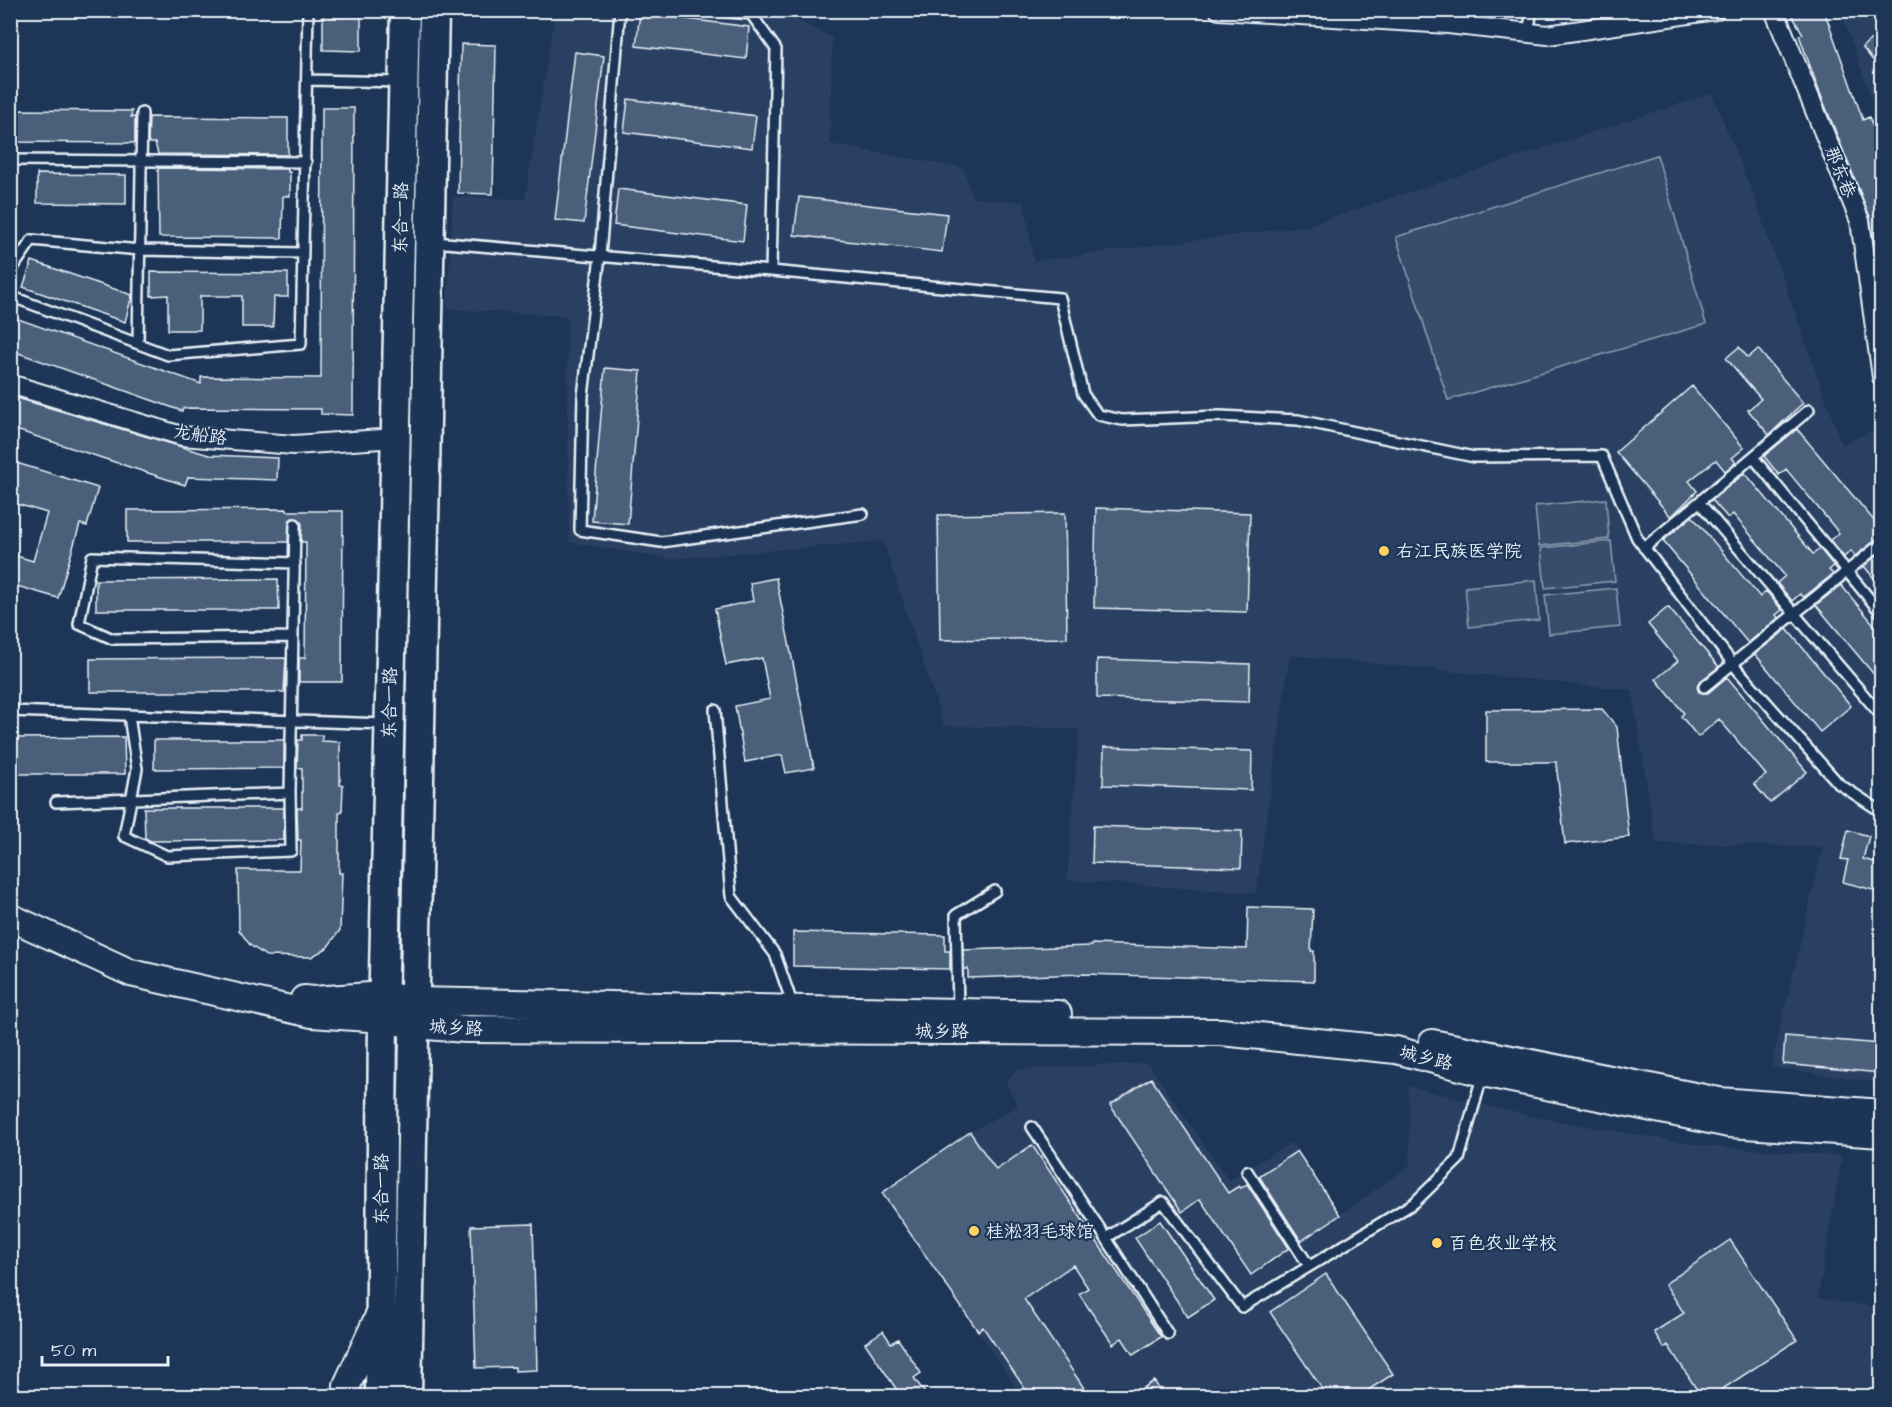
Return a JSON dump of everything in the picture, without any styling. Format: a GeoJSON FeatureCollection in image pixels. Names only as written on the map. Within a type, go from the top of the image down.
{"type":"FeatureCollection","features":[{"type":"Feature","properties":{"kind":"main road","name":"东合一路"},"geometry":{"type":"LineString","coordinates":[[380,1396],[383,1007],[405,10]]}},
{"type":"Feature","properties":{"kind":"main road","name":"东合一路"},"geometry":{"type":"LineString","coordinates":[[407,1396],[434,10]]}},
{"type":"Feature","properties":{"kind":"main road","name":"城乡路"},"geometry":{"type":"LineString","coordinates":[[10,902],[136,960],[313,1000],[383,1007],[414,1013],[466,1029],[1221,1032],[1396,1050],[1719,1101],[1881,1113]]}},
{"type":"Feature","properties":{"kind":"main road","name":"城乡路"},"geometry":{"type":"LineString","coordinates":[[10,917],[131,974],[312,1014],[383,1007]]}},
{"type":"Feature","properties":{"kind":"main road","name":"城乡路"},"geometry":{"type":"LineString","coordinates":[[414,1013],[794,1008],[1222,1018],[1398,1036],[1482,1063],[1729,1124],[1881,1134]]}},
{"type":"Feature","properties":{"kind":"main road"},"geometry":{"type":"LineString","coordinates":[[346,1396],[347,1385],[381,1311]]}},
{"type":"Feature","properties":{"kind":"street"},"geometry":{"type":"LineString","coordinates":[[1218,10],[1448,24],[1548,35],[1715,10]]}},
{"type":"Feature","properties":{"kind":"street","name":"那东巷"},"geometry":{"type":"LineString","coordinates":[[1774,10],[1860,221],[1881,377]]}},
{"type":"Feature","properties":{"kind":"street","name":"龙船路"},"geometry":{"type":"LineString","coordinates":[[10,384],[182,436],[294,445],[396,438]]}},
{"type":"Feature","properties":{"kind":"lane"},"geometry":{"type":"LineString","coordinates":[[10,296],[168,355],[301,344],[309,10]]}},
{"type":"Feature","properties":{"kind":"lane"},"geometry":{"type":"LineString","coordinates":[[620,10],[600,256],[583,396],[580,530],[661,542],[863,514]]}},
{"type":"Feature","properties":{"kind":"lane"},"geometry":{"type":"LineString","coordinates":[[707,10],[752,14],[776,49],[771,271]]}},
{"type":"Feature","properties":{"kind":"lane"},"geometry":{"type":"LineString","coordinates":[[1528,33],[1532,10]]}},
{"type":"Feature","properties":{"kind":"lane"},"geometry":{"type":"LineString","coordinates":[[308,81],[404,82]]}},
{"type":"Feature","properties":{"kind":"lane"},"geometry":{"type":"LineString","coordinates":[[138,343],[142,113]]}},
{"type":"Feature","properties":{"kind":"lane"},"geometry":{"type":"LineString","coordinates":[[10,160],[306,162]]}},
{"type":"Feature","properties":{"kind":"lane"},"geometry":{"type":"LineString","coordinates":[[10,272],[32,240],[140,250],[303,253]]}},
{"type":"Feature","properties":{"kind":"lane"},"geometry":{"type":"LineString","coordinates":[[428,242],[1060,298],[1083,394],[1098,415],[1122,420],[1220,416],[1298,420],[1474,458],[1602,456],[1637,538],[1733,664],[1839,784],[1881,812]]}},
{"type":"Feature","properties":{"kind":"lane"},"geometry":{"type":"LineString","coordinates":[[1644,548],[1809,410]]}},
{"type":"Feature","properties":{"kind":"lane"},"geometry":{"type":"LineString","coordinates":[[1753,457],[1881,614]]}},
{"type":"Feature","properties":{"kind":"lane"},"geometry":{"type":"LineString","coordinates":[[1699,502],[1880,714]]}},
{"type":"Feature","properties":{"kind":"lane"},"geometry":{"type":"LineString","coordinates":[[129,716],[137,769],[124,836],[166,856],[291,851],[295,524]]}},
{"type":"Feature","properties":{"kind":"lane"},"geometry":{"type":"LineString","coordinates":[[1704,687],[1881,543]]}},
{"type":"Feature","properties":{"kind":"lane"},"geometry":{"type":"LineString","coordinates":[[293,637],[113,639],[79,624],[92,557],[295,563]]}},
{"type":"Feature","properties":{"kind":"lane"},"geometry":{"type":"LineString","coordinates":[[715,710],[731,896],[775,954],[794,1008]]}},
{"type":"Feature","properties":{"kind":"lane"},"geometry":{"type":"LineString","coordinates":[[10,711],[390,724]]}},
{"type":"Feature","properties":{"kind":"lane"},"geometry":{"type":"LineString","coordinates":[[56,802],[290,793]]}},
{"type":"Feature","properties":{"kind":"lane"},"geometry":{"type":"LineString","coordinates":[[958,1012],[956,915],[995,891]]}},
{"type":"Feature","properties":{"kind":"lane"},"geometry":{"type":"LineString","coordinates":[[1106,1238],[1163,1202],[1242,1307],[1414,1203],[1459,1159],[1482,1063]]}},
{"type":"Feature","properties":{"kind":"lane"},"geometry":{"type":"LineString","coordinates":[[1032,1127],[1168,1334]]}},
{"type":"Feature","properties":{"kind":"lane"},"geometry":{"type":"LineString","coordinates":[[1247,1171],[1309,1266]]}},
{"type":"Feature","properties":{"kind":"shaded area","name":"右江民族医学院"},"geometry":{"type":"Polygon","coordinates":[[[555,11],[776,11],[832,37],[830,144],[964,168],[972,198],[1024,202],[1034,261],[1306,226],[1712,93],[1752,192],[1842,445],[1881,427],[1881,1083],[1771,1067],[1823,847],[1656,843],[1632,690],[1290,655],[1256,893],[1067,880],[1079,729],[944,726],[883,541],[670,559],[569,542],[567,316],[447,309],[453,197],[525,199],[555,11]]]}},
{"type":"Feature","properties":{"kind":"shaded area"},"geometry":{"type":"Polygon","coordinates":[[[1841,11],[1881,11],[1881,127],[1841,11]]]}},
{"type":"Feature","properties":{"kind":"shaded area"},"geometry":{"type":"Polygon","coordinates":[[[1657,155],[1706,324],[1448,400],[1396,237],[1657,155]]]}},
{"type":"Feature","properties":{"kind":"shaded area"},"geometry":{"type":"Polygon","coordinates":[[[1606,499],[1609,539],[1539,546],[1535,506],[1606,499]]]}},
{"type":"Feature","properties":{"kind":"shaded area"},"geometry":{"type":"Polygon","coordinates":[[[1611,541],[1615,581],[1545,588],[1541,548],[1611,541]]]}},
{"type":"Feature","properties":{"kind":"shaded area"},"geometry":{"type":"Polygon","coordinates":[[[1536,580],[1539,620],[1469,627],[1465,587],[1536,580]]]}},
{"type":"Feature","properties":{"kind":"shaded area"},"geometry":{"type":"Polygon","coordinates":[[[1616,588],[1620,627],[1549,634],[1545,595],[1616,588]]]}},
{"type":"Feature","properties":{"kind":"shaded area","name":"百色农业学校"},"geometry":{"type":"Polygon","coordinates":[[[1148,1063],[1229,1181],[1291,1142],[1340,1215],[1410,1165],[1408,1086],[1529,1116],[1704,1146],[1842,1156],[1818,1298],[1881,1308],[1881,1396],[1022,1396],[978,1331],[1065,1270],[970,1132],[1018,1106],[1006,1083],[1017,1069],[1148,1063]]]}},
{"type":"Feature","properties":{"kind":"building"},"geometry":{"type":"Polygon","coordinates":[[[323,10],[361,10],[361,51],[323,50],[323,10]]]}},
{"type":"Feature","properties":{"kind":"building"},"geometry":{"type":"Polygon","coordinates":[[[1789,10],[1824,10],[1863,120],[1869,117],[1881,146],[1881,259],[1877,260],[1870,217],[1799,35],[1803,34],[1789,10]]]}},
{"type":"Feature","properties":{"kind":"building"},"geometry":{"type":"Polygon","coordinates":[[[640,13],[749,27],[746,59],[636,46],[640,13]]]}},
{"type":"Feature","properties":{"kind":"building"},"geometry":{"type":"Polygon","coordinates":[[[1881,31],[1881,70],[1862,47],[1881,31]]]}},
{"type":"Feature","properties":{"kind":"building"},"geometry":{"type":"Polygon","coordinates":[[[461,44],[496,45],[493,194],[458,193],[461,44]]]}},
{"type":"Feature","properties":{"kind":"building"},"geometry":{"type":"Polygon","coordinates":[[[575,52],[604,56],[584,223],[555,220],[575,52]]]}},
{"type":"Feature","properties":{"kind":"building"},"geometry":{"type":"Polygon","coordinates":[[[628,99],[756,116],[752,148],[624,132],[628,99]]]}},
{"type":"Feature","properties":{"kind":"building"},"geometry":{"type":"Polygon","coordinates":[[[322,108],[354,108],[353,415],[321,414],[321,409],[183,408],[182,411],[10,350],[10,316],[201,384],[201,377],[321,378],[322,108]]]}},
{"type":"Feature","properties":{"kind":"building"},"geometry":{"type":"Polygon","coordinates":[[[10,110],[132,111],[131,117],[135,117],[135,143],[10,142],[10,110]]]}},
{"type":"Feature","properties":{"kind":"building"},"geometry":{"type":"Polygon","coordinates":[[[149,117],[288,118],[288,155],[158,154],[155,143],[148,143],[149,117]]]}},
{"type":"Feature","properties":{"kind":"building"},"geometry":{"type":"Polygon","coordinates":[[[158,168],[288,169],[290,196],[283,196],[282,238],[159,237],[158,168]]]}},
{"type":"Feature","properties":{"kind":"building"},"geometry":{"type":"Polygon","coordinates":[[[37,174],[126,175],[126,204],[37,203],[37,174]]]}},
{"type":"Feature","properties":{"kind":"building"},"geometry":{"type":"Polygon","coordinates":[[[618,189],[747,205],[743,241],[614,225],[618,189]]]}},
{"type":"Feature","properties":{"kind":"building"},"geometry":{"type":"Polygon","coordinates":[[[799,197],[947,214],[942,252],[794,235],[799,197]]]}},
{"type":"Feature","properties":{"kind":"building"},"geometry":{"type":"Polygon","coordinates":[[[32,261],[132,295],[125,322],[23,287],[32,261]]]}},
{"type":"Feature","properties":{"kind":"building"},"geometry":{"type":"Polygon","coordinates":[[[151,272],[288,273],[288,297],[274,297],[273,327],[242,327],[242,296],[200,296],[200,330],[168,330],[168,295],[151,296],[151,272]]]}},
{"type":"Feature","properties":{"kind":"building"},"geometry":{"type":"Polygon","coordinates":[[[1739,347],[1748,358],[1758,349],[1803,403],[1769,435],[1748,410],[1761,399],[1726,358],[1739,347]]]}},
{"type":"Feature","properties":{"kind":"building"},"geometry":{"type":"Polygon","coordinates":[[[605,368],[641,371],[628,524],[592,521],[605,368]]]}},
{"type":"Feature","properties":{"kind":"building"},"geometry":{"type":"Polygon","coordinates":[[[1692,386],[1744,448],[1732,458],[1736,462],[1725,471],[1716,460],[1689,481],[1697,491],[1671,517],[1616,452],[1692,386]]]}},
{"type":"Feature","properties":{"kind":"building"},"geometry":{"type":"Polygon","coordinates":[[[10,396],[209,455],[278,458],[277,480],[188,477],[185,485],[10,428],[10,396]]]}},
{"type":"Feature","properties":{"kind":"building"},"geometry":{"type":"Polygon","coordinates":[[[1797,429],[1881,529],[1881,536],[1855,556],[1851,551],[1844,557],[1830,540],[1839,533],[1786,469],[1779,475],[1764,456],[1797,429]]]}},
{"type":"Feature","properties":{"kind":"building"},"geometry":{"type":"Polygon","coordinates":[[[10,461],[98,488],[87,526],[80,524],[58,598],[10,584],[10,554],[33,561],[47,513],[10,502],[10,461]]]}},
{"type":"Feature","properties":{"kind":"building"},"geometry":{"type":"Polygon","coordinates":[[[1745,473],[1813,554],[1820,549],[1834,566],[1829,570],[1833,574],[1804,597],[1800,594],[1792,601],[1777,583],[1785,576],[1733,514],[1728,518],[1712,500],[1745,473]]]}},
{"type":"Feature","properties":{"kind":"building"},"geometry":{"type":"Polygon","coordinates":[[[1096,508],[1250,513],[1247,612],[1094,608],[1096,508]]]}},
{"type":"Feature","properties":{"kind":"building"},"geometry":{"type":"Polygon","coordinates":[[[287,509],[287,511],[343,511],[342,682],[299,682],[299,658],[305,658],[306,542],[301,542],[302,524],[299,519],[292,518],[289,521],[288,542],[127,542],[127,510],[287,509]]]}},
{"type":"Feature","properties":{"kind":"building"},"geometry":{"type":"Polygon","coordinates":[[[1065,513],[1067,638],[940,640],[938,515],[1065,513]]]}},
{"type":"Feature","properties":{"kind":"building"},"geometry":{"type":"Polygon","coordinates":[[[1692,516],[1760,597],[1766,591],[1782,610],[1776,615],[1778,618],[1748,643],[1663,541],[1692,516]]]}},
{"type":"Feature","properties":{"kind":"building"},"geometry":{"type":"Polygon","coordinates":[[[1881,552],[1881,587],[1864,566],[1881,552]]]}},
{"type":"Feature","properties":{"kind":"building"},"geometry":{"type":"Polygon","coordinates":[[[776,578],[814,768],[786,773],[782,755],[745,762],[735,706],[770,699],[762,658],[726,665],[715,609],[753,601],[750,583],[776,578]]]}},
{"type":"Feature","properties":{"kind":"building"},"geometry":{"type":"Polygon","coordinates":[[[278,579],[279,610],[96,610],[96,580],[278,579]]]}},
{"type":"Feature","properties":{"kind":"building"},"geometry":{"type":"Polygon","coordinates":[[[1841,585],[1881,633],[1881,683],[1816,605],[1841,585]]]}},
{"type":"Feature","properties":{"kind":"building"},"geometry":{"type":"Polygon","coordinates":[[[1668,607],[1719,667],[1699,682],[1697,687],[1699,692],[1708,693],[1727,677],[1807,772],[1770,803],[1754,784],[1766,775],[1719,719],[1698,737],[1681,716],[1684,713],[1656,679],[1678,661],[1648,624],[1668,607]]]}},
{"type":"Feature","properties":{"kind":"building"},"geometry":{"type":"Polygon","coordinates":[[[1787,629],[1851,706],[1820,732],[1755,654],[1787,629]]]}},
{"type":"Feature","properties":{"kind":"building"},"geometry":{"type":"Polygon","coordinates":[[[286,658],[284,692],[90,692],[90,659],[286,658]]]}},
{"type":"Feature","properties":{"kind":"building"},"geometry":{"type":"Polygon","coordinates":[[[1097,659],[1250,664],[1249,702],[1097,698],[1097,659]]]}},
{"type":"Feature","properties":{"kind":"building"},"geometry":{"type":"Polygon","coordinates":[[[1602,709],[1617,727],[1629,837],[1565,844],[1556,762],[1486,762],[1486,710],[1602,709]]]}},
{"type":"Feature","properties":{"kind":"building"},"geometry":{"type":"Polygon","coordinates":[[[302,735],[322,735],[322,741],[340,742],[340,785],[343,785],[342,812],[339,812],[339,873],[342,873],[340,930],[327,948],[311,957],[266,956],[250,945],[239,930],[238,870],[300,870],[301,840],[298,840],[297,808],[302,808],[302,768],[297,768],[298,740],[302,740],[302,735]]]}},
{"type":"Feature","properties":{"kind":"building"},"geometry":{"type":"Polygon","coordinates":[[[124,737],[125,774],[10,774],[10,738],[124,737]]]}},
{"type":"Feature","properties":{"kind":"building"},"geometry":{"type":"Polygon","coordinates":[[[154,740],[284,740],[284,768],[154,769],[154,740]]]}},
{"type":"Feature","properties":{"kind":"building"},"geometry":{"type":"Polygon","coordinates":[[[1104,747],[1252,751],[1251,790],[1103,785],[1104,747]]]}},
{"type":"Feature","properties":{"kind":"building"},"geometry":{"type":"Polygon","coordinates":[[[144,808],[284,808],[284,840],[151,841],[145,838],[144,808]]]}},
{"type":"Feature","properties":{"kind":"building"},"geometry":{"type":"Polygon","coordinates":[[[1093,826],[1242,831],[1241,868],[1092,863],[1093,826]]]}},
{"type":"Feature","properties":{"kind":"building"},"geometry":{"type":"Polygon","coordinates":[[[1848,830],[1869,836],[1863,859],[1881,864],[1881,892],[1843,882],[1848,860],[1841,859],[1848,830]]]}},
{"type":"Feature","properties":{"kind":"building"},"geometry":{"type":"Polygon","coordinates":[[[1248,907],[1313,909],[1311,951],[1314,951],[1314,981],[1084,974],[968,978],[968,969],[964,969],[963,950],[1092,946],[1092,944],[1247,949],[1248,907]]]}},
{"type":"Feature","properties":{"kind":"building"},"geometry":{"type":"Polygon","coordinates":[[[793,932],[945,935],[945,951],[950,951],[950,969],[793,966],[793,932]]]}},
{"type":"Feature","properties":{"kind":"building"},"geometry":{"type":"Polygon","coordinates":[[[1785,1036],[1881,1044],[1881,1073],[1783,1064],[1785,1036]]]}},
{"type":"Feature","properties":{"kind":"building"},"geometry":{"type":"Polygon","coordinates":[[[1151,1078],[1228,1193],[1247,1184],[1289,1248],[1251,1275],[1200,1199],[1182,1212],[1110,1105],[1151,1078]]]}},
{"type":"Feature","properties":{"kind":"building"},"geometry":{"type":"Polygon","coordinates":[[[970,1132],[996,1170],[1032,1145],[1161,1337],[1133,1355],[1122,1338],[1113,1344],[1079,1294],[1088,1288],[1073,1265],[1024,1299],[1084,1388],[1071,1396],[1030,1396],[983,1327],[978,1331],[882,1193],[970,1132]]]}},
{"type":"Feature","properties":{"kind":"building"},"geometry":{"type":"Polygon","coordinates":[[[1297,1151],[1340,1215],[1301,1241],[1259,1176],[1297,1151]]]}},
{"type":"Feature","properties":{"kind":"building"},"geometry":{"type":"Polygon","coordinates":[[[1160,1221],[1214,1300],[1188,1317],[1135,1238],[1160,1221]]]}},
{"type":"Feature","properties":{"kind":"building"},"geometry":{"type":"Polygon","coordinates":[[[533,1224],[537,1370],[515,1371],[515,1367],[476,1368],[471,1226],[533,1224]]]}},
{"type":"Feature","properties":{"kind":"building"},"geometry":{"type":"Polygon","coordinates":[[[1730,1240],[1797,1340],[1721,1390],[1725,1396],[1701,1396],[1668,1345],[1664,1348],[1654,1332],[1684,1313],[1665,1284],[1730,1240]]]}},
{"type":"Feature","properties":{"kind":"building"},"geometry":{"type":"Polygon","coordinates":[[[1326,1274],[1393,1374],[1359,1396],[1327,1396],[1270,1312],[1326,1274]]]}},
{"type":"Feature","properties":{"kind":"building"},"geometry":{"type":"Polygon","coordinates":[[[883,1331],[891,1343],[898,1339],[921,1373],[914,1378],[927,1396],[901,1396],[865,1343],[883,1331]]]}},
{"type":"Feature","properties":{"kind":"building"},"geometry":{"type":"Polygon","coordinates":[[[1154,1381],[1164,1396],[1131,1396],[1154,1381]]]}},
{"type":"Feature","properties":{"kind":"place","name":"右江民族医学院"},"geometry":{"type":"Point","coordinates":[1384,551]}},
{"type":"Feature","properties":{"kind":"place","name":"桂淞羽毛球馆"},"geometry":{"type":"Point","coordinates":[974,1231]}},
{"type":"Feature","properties":{"kind":"place","name":"百色农业学校"},"geometry":{"type":"Point","coordinates":[1437,1243]}}]}
